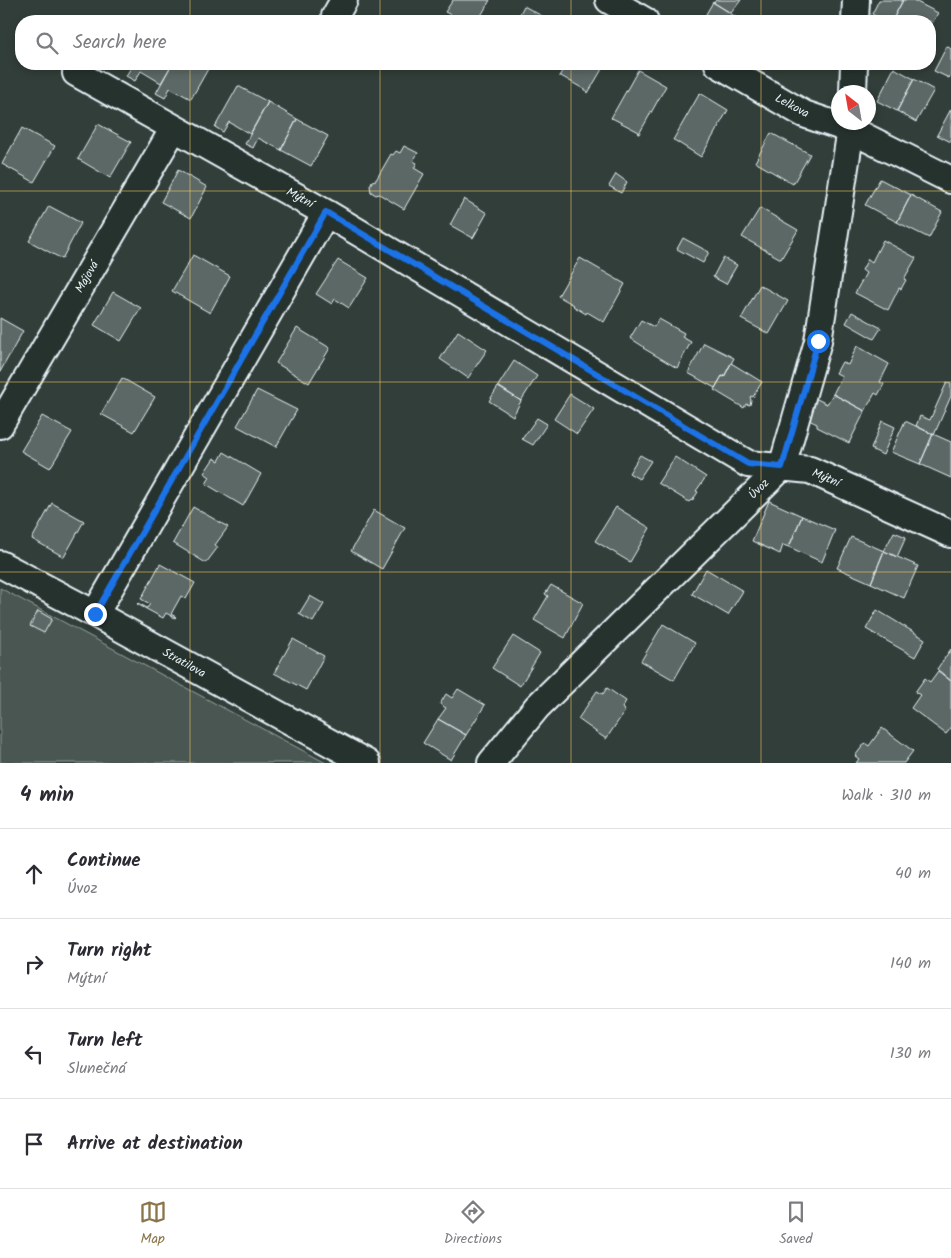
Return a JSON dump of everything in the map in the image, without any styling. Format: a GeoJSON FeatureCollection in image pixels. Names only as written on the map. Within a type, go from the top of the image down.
{"type":"FeatureCollection","features":[{"type":"Feature","properties":{"kind":"street"},"geometry":{"type":"LineString","coordinates":[[609,0],[635,15]]}},
{"type":"Feature","properties":{"kind":"street"},"geometry":{"type":"LineString","coordinates":[[855,15],[856,0]]}},
{"type":"Feature","properties":{"kind":"street","name":"Lelkova"},"geometry":{"type":"LineString","coordinates":[[728,70],[804,114],[831,121]]}},
{"type":"Feature","properties":{"kind":"street"},"geometry":{"type":"LineString","coordinates":[[853,85],[854,70]]}},
{"type":"Feature","properties":{"kind":"street","name":"Mýtní"},"geometry":{"type":"LineString","coordinates":[[76,73],[326,212],[748,464],[810,470],[951,534]]}},
{"type":"Feature","properties":{"kind":"street","name":"Májová"},"geometry":{"type":"LineString","coordinates":[[0,426],[174,128]]}},
{"type":"Feature","properties":{"kind":"street","name":"Úvoz"},"geometry":{"type":"LineString","coordinates":[[491,763],[537,708],[782,467],[818,341],[851,130]]}},
{"type":"Feature","properties":{"kind":"street","name":"Lelkova"},"geometry":{"type":"LineString","coordinates":[[859,130],[951,180]]}},
{"type":"Feature","properties":{"kind":"street"},"geometry":{"type":"LineString","coordinates":[[95,614],[326,212]]}},
{"type":"Feature","properties":{"kind":"street","name":"Stratilova"},"geometry":{"type":"LineString","coordinates":[[0,564],[367,763]]}},
{"type":"Feature","properties":{"kind":"shaded area"},"geometry":{"type":"Polygon","coordinates":[[[0,588],[326,763],[0,763],[0,588]]]}},
{"type":"Feature","properties":{"kind":"building"},"geometry":{"type":"Polygon","coordinates":[[[453,0],[490,0],[481,15],[451,15],[445,12],[453,0]]]}},
{"type":"Feature","properties":{"kind":"building"},"geometry":{"type":"Polygon","coordinates":[[[716,0],[741,0],[731,13],[714,3],[716,0]]]}},
{"type":"Feature","properties":{"kind":"building"},"geometry":{"type":"Polygon","coordinates":[[[879,0],[903,0],[895,15],[872,14],[879,0]]]}},
{"type":"Feature","properties":{"kind":"building"},"geometry":{"type":"Polygon","coordinates":[[[903,0],[913,0],[938,13],[936,16],[895,15],[903,0]]]}},
{"type":"Feature","properties":{"kind":"building"},"geometry":{"type":"Polygon","coordinates":[[[713,2],[733,15],[708,15],[706,14],[713,2]]]}},
{"type":"Feature","properties":{"kind":"building"},"geometry":{"type":"Polygon","coordinates":[[[524,6],[540,15],[519,15],[524,6]]]}},
{"type":"Feature","properties":{"kind":"building"},"geometry":{"type":"Polygon","coordinates":[[[947,46],[951,49],[951,74],[949,78],[934,71],[947,46]]]}},
{"type":"Feature","properties":{"kind":"building"},"geometry":{"type":"Polygon","coordinates":[[[130,70],[169,70],[161,83],[141,71],[135,81],[126,76],[130,70]]]}},
{"type":"Feature","properties":{"kind":"building"},"geometry":{"type":"Polygon","coordinates":[[[169,70],[207,70],[191,99],[170,88],[165,98],[156,93],[169,70]]]}},
{"type":"Feature","properties":{"kind":"building"},"geometry":{"type":"Polygon","coordinates":[[[563,70],[601,70],[588,93],[559,76],[563,70]]]}},
{"type":"Feature","properties":{"kind":"building"},"geometry":{"type":"Polygon","coordinates":[[[638,70],[666,86],[639,134],[639,132],[611,118],[638,70]]]}},
{"type":"Feature","properties":{"kind":"building"},"geometry":{"type":"Polygon","coordinates":[[[893,70],[898,70],[914,79],[897,111],[877,101],[893,70]]]}},
{"type":"Feature","properties":{"kind":"building"},"geometry":{"type":"Polygon","coordinates":[[[914,79],[934,90],[916,122],[897,111],[914,79]]]}},
{"type":"Feature","properties":{"kind":"building"},"geometry":{"type":"Polygon","coordinates":[[[238,86],[268,102],[250,134],[229,122],[223,132],[215,127],[238,86]]]}},
{"type":"Feature","properties":{"kind":"building"},"geometry":{"type":"Polygon","coordinates":[[[700,93],[728,110],[701,157],[673,140],[700,93]]]}},
{"type":"Feature","properties":{"kind":"building"},"geometry":{"type":"Polygon","coordinates":[[[268,102],[297,119],[281,150],[258,138],[253,148],[245,144],[268,102]]]}},
{"type":"Feature","properties":{"kind":"building"},"geometry":{"type":"Polygon","coordinates":[[[951,109],[951,142],[937,135],[951,109]]]}},
{"type":"Feature","properties":{"kind":"building"},"geometry":{"type":"Polygon","coordinates":[[[297,119],[328,136],[311,166],[281,150],[297,119]]]}},
{"type":"Feature","properties":{"kind":"building"},"geometry":{"type":"Polygon","coordinates":[[[98,124],[131,142],[110,178],[78,159],[98,124]]]}},
{"type":"Feature","properties":{"kind":"building"},"geometry":{"type":"Polygon","coordinates":[[[22,128],[55,146],[34,182],[2,164],[22,128]]]}},
{"type":"Feature","properties":{"kind":"building"},"geometry":{"type":"Polygon","coordinates":[[[771,133],[810,154],[793,184],[755,162],[771,133]]]}},
{"type":"Feature","properties":{"kind":"building"},"geometry":{"type":"Polygon","coordinates":[[[404,146],[418,153],[413,161],[417,163],[414,168],[424,174],[404,209],[379,194],[376,195],[371,192],[370,186],[372,181],[376,180],[391,154],[393,155],[396,151],[400,153],[404,146]]]}},
{"type":"Feature","properties":{"kind":"building"},"geometry":{"type":"Polygon","coordinates":[[[178,170],[207,187],[191,218],[161,202],[178,170]]]}},
{"type":"Feature","properties":{"kind":"building"},"geometry":{"type":"Polygon","coordinates":[[[616,174],[627,182],[621,193],[609,186],[616,174]]]}},
{"type":"Feature","properties":{"kind":"building"},"geometry":{"type":"Polygon","coordinates":[[[880,179],[911,195],[897,222],[865,205],[880,179]]]}},
{"type":"Feature","properties":{"kind":"building"},"geometry":{"type":"Polygon","coordinates":[[[911,195],[942,212],[929,238],[897,222],[911,195]]]}},
{"type":"Feature","properties":{"kind":"building"},"geometry":{"type":"Polygon","coordinates":[[[464,199],[487,213],[473,238],[450,225],[464,199]]]}},
{"type":"Feature","properties":{"kind":"building"},"geometry":{"type":"Polygon","coordinates":[[[49,206],[81,223],[62,259],[29,241],[49,206]]]}},
{"type":"Feature","properties":{"kind":"building"},"geometry":{"type":"Polygon","coordinates":[[[760,208],[798,230],[781,259],[742,237],[760,208]]]}},
{"type":"Feature","properties":{"kind":"building"},"geometry":{"type":"Polygon","coordinates":[[[683,238],[709,252],[703,263],[677,249],[683,238]]]}},
{"type":"Feature","properties":{"kind":"building"},"geometry":{"type":"Polygon","coordinates":[[[883,240],[916,258],[904,279],[906,280],[901,289],[899,288],[888,310],[855,293],[866,273],[862,270],[868,259],[872,262],[883,240]]]}},
{"type":"Feature","properties":{"kind":"building"},"geometry":{"type":"Polygon","coordinates":[[[193,255],[230,276],[210,313],[172,291],[193,255]]]}},
{"type":"Feature","properties":{"kind":"building"},"geometry":{"type":"Polygon","coordinates":[[[580,258],[625,284],[604,322],[587,312],[586,314],[558,296],[580,258]]]}},
{"type":"Feature","properties":{"kind":"building"},"geometry":{"type":"Polygon","coordinates":[[[723,258],[737,265],[726,284],[713,277],[723,258]]]}},
{"type":"Feature","properties":{"kind":"building"},"geometry":{"type":"Polygon","coordinates":[[[338,260],[368,278],[349,308],[335,299],[332,304],[316,294],[338,260]]]}},
{"type":"Feature","properties":{"kind":"building"},"geometry":{"type":"Polygon","coordinates":[[[760,285],[788,301],[769,334],[741,319],[760,285]]]}},
{"type":"Feature","properties":{"kind":"building"},"geometry":{"type":"Polygon","coordinates":[[[113,292],[141,308],[121,341],[94,325],[113,292]]]}},
{"type":"Feature","properties":{"kind":"building"},"geometry":{"type":"Polygon","coordinates":[[[852,312],[881,328],[874,339],[846,323],[852,312]]]}},
{"type":"Feature","properties":{"kind":"building"},"geometry":{"type":"Polygon","coordinates":[[[0,318],[23,331],[0,372],[0,318]]]}},
{"type":"Feature","properties":{"kind":"building"},"geometry":{"type":"Polygon","coordinates":[[[659,319],[684,333],[682,337],[691,342],[677,368],[630,338],[641,320],[654,327],[659,319]]]}},
{"type":"Feature","properties":{"kind":"building"},"geometry":{"type":"Polygon","coordinates":[[[297,328],[330,348],[309,383],[276,363],[297,328]]]}},
{"type":"Feature","properties":{"kind":"building"},"geometry":{"type":"Polygon","coordinates":[[[458,331],[487,350],[468,378],[440,359],[458,331]]]}},
{"type":"Feature","properties":{"kind":"building"},"geometry":{"type":"Polygon","coordinates":[[[704,343],[734,358],[724,377],[722,376],[715,388],[688,373],[704,343]]]}},
{"type":"Feature","properties":{"kind":"building"},"geometry":{"type":"Polygon","coordinates":[[[857,346],[889,364],[880,382],[884,384],[878,395],[875,393],[865,411],[833,394],[842,376],[836,373],[842,362],[848,365],[857,346]]]}},
{"type":"Feature","properties":{"kind":"building"},"geometry":{"type":"Polygon","coordinates":[[[514,361],[537,376],[521,401],[498,386],[514,361]]]}},
{"type":"Feature","properties":{"kind":"building"},"geometry":{"type":"Polygon","coordinates":[[[731,363],[762,382],[753,397],[750,397],[750,405],[746,404],[744,408],[714,390],[722,376],[724,377],[731,363]]]}},
{"type":"Feature","properties":{"kind":"building"},"geometry":{"type":"Polygon","coordinates":[[[122,378],[155,397],[134,432],[101,414],[122,378]]]}},
{"type":"Feature","properties":{"kind":"building"},"geometry":{"type":"Polygon","coordinates":[[[947,382],[951,384],[951,396],[934,435],[916,426],[920,416],[930,420],[947,382]]]}},
{"type":"Feature","properties":{"kind":"building"},"geometry":{"type":"Polygon","coordinates":[[[498,387],[521,401],[513,416],[489,401],[498,387]]]}},
{"type":"Feature","properties":{"kind":"building"},"geometry":{"type":"Polygon","coordinates":[[[257,390],[297,410],[276,447],[237,426],[257,390]]]}},
{"type":"Feature","properties":{"kind":"building"},"geometry":{"type":"Polygon","coordinates":[[[570,394],[594,409],[577,434],[554,419],[570,394]]]}},
{"type":"Feature","properties":{"kind":"building"},"geometry":{"type":"Polygon","coordinates":[[[833,394],[865,411],[849,443],[817,427],[817,424],[807,419],[813,397],[827,404],[833,394]]]}},
{"type":"Feature","properties":{"kind":"building"},"geometry":{"type":"Polygon","coordinates":[[[42,416],[72,432],[50,468],[21,451],[42,416]]]}},
{"type":"Feature","properties":{"kind":"building"},"geometry":{"type":"Polygon","coordinates":[[[537,418],[547,424],[533,445],[522,439],[537,418]]]}},
{"type":"Feature","properties":{"kind":"building"},"geometry":{"type":"Polygon","coordinates":[[[882,421],[895,427],[883,455],[871,449],[882,421]]]}},
{"type":"Feature","properties":{"kind":"building"},"geometry":{"type":"Polygon","coordinates":[[[905,421],[933,434],[920,464],[891,452],[905,421]]]}},
{"type":"Feature","properties":{"kind":"building"},"geometry":{"type":"Polygon","coordinates":[[[933,434],[951,442],[951,478],[920,464],[933,434]]]}},
{"type":"Feature","properties":{"kind":"building"},"geometry":{"type":"Polygon","coordinates":[[[224,452],[261,474],[243,506],[206,484],[210,477],[204,473],[214,458],[219,461],[224,452]]]}},
{"type":"Feature","properties":{"kind":"building"},"geometry":{"type":"Polygon","coordinates":[[[640,455],[651,461],[639,479],[629,473],[640,455]]]}},
{"type":"Feature","properties":{"kind":"building"},"geometry":{"type":"Polygon","coordinates":[[[675,457],[706,477],[696,491],[698,492],[692,501],[689,502],[658,483],[675,457]]]}},
{"type":"Feature","properties":{"kind":"building"},"geometry":{"type":"Polygon","coordinates":[[[769,501],[802,516],[789,547],[783,545],[780,554],[752,541],[769,501]]]}},
{"type":"Feature","properties":{"kind":"building"},"geometry":{"type":"Polygon","coordinates":[[[52,503],[84,521],[64,557],[32,539],[52,503]]]}},
{"type":"Feature","properties":{"kind":"building"},"geometry":{"type":"Polygon","coordinates":[[[193,507],[228,527],[215,545],[218,547],[206,563],[173,543],[193,507]]]}},
{"type":"Feature","properties":{"kind":"building"},"geometry":{"type":"Polygon","coordinates":[[[616,507],[650,528],[630,562],[595,541],[616,507]]]}},
{"type":"Feature","properties":{"kind":"building"},"geometry":{"type":"Polygon","coordinates":[[[374,510],[405,528],[382,569],[351,551],[374,510]]]}},
{"type":"Feature","properties":{"kind":"building"},"geometry":{"type":"Polygon","coordinates":[[[802,516],[835,530],[822,562],[789,547],[802,516]]]}},
{"type":"Feature","properties":{"kind":"building"},"geometry":{"type":"Polygon","coordinates":[[[894,532],[906,537],[897,557],[884,551],[894,532]]]}},
{"type":"Feature","properties":{"kind":"building"},"geometry":{"type":"Polygon","coordinates":[[[851,537],[884,551],[871,583],[837,568],[851,537]]]}},
{"type":"Feature","properties":{"kind":"building"},"geometry":{"type":"Polygon","coordinates":[[[884,551],[918,566],[904,598],[871,583],[884,551]]]}},
{"type":"Feature","properties":{"kind":"building"},"geometry":{"type":"Polygon","coordinates":[[[160,564],[195,583],[186,599],[181,596],[171,614],[175,618],[166,613],[163,618],[137,604],[147,608],[150,604],[141,599],[160,564]]]}},
{"type":"Feature","properties":{"kind":"building"},"geometry":{"type":"Polygon","coordinates":[[[706,569],[743,591],[728,615],[692,594],[706,569]]]}},
{"type":"Feature","properties":{"kind":"building"},"geometry":{"type":"Polygon","coordinates":[[[551,585],[583,603],[565,638],[534,620],[548,596],[545,594],[551,585]]]}},
{"type":"Feature","properties":{"kind":"building"},"geometry":{"type":"Polygon","coordinates":[[[310,596],[324,604],[313,622],[299,614],[310,596]]]}},
{"type":"Feature","properties":{"kind":"building"},"geometry":{"type":"Polygon","coordinates":[[[877,610],[925,639],[915,657],[866,629],[877,610]]]}},
{"type":"Feature","properties":{"kind":"building"},"geometry":{"type":"Polygon","coordinates":[[[38,611],[52,619],[44,633],[30,626],[38,611]]]}},
{"type":"Feature","properties":{"kind":"building"},"geometry":{"type":"Polygon","coordinates":[[[663,624],[695,643],[674,680],[641,661],[663,624]]]}},
{"type":"Feature","properties":{"kind":"building"},"geometry":{"type":"Polygon","coordinates":[[[513,636],[540,653],[520,686],[492,668],[513,636]]]}},
{"type":"Feature","properties":{"kind":"building"},"geometry":{"type":"Polygon","coordinates":[[[293,639],[324,656],[306,690],[274,673],[293,639]]]}},
{"type":"Feature","properties":{"kind":"building"},"geometry":{"type":"Polygon","coordinates":[[[951,649],[951,681],[937,669],[951,649]]]}},
{"type":"Feature","properties":{"kind":"building"},"geometry":{"type":"Polygon","coordinates":[[[938,671],[951,681],[951,728],[946,734],[911,708],[920,695],[915,692],[925,678],[930,682],[938,671]]]}},
{"type":"Feature","properties":{"kind":"building"},"geometry":{"type":"Polygon","coordinates":[[[607,688],[626,701],[622,708],[625,711],[606,739],[578,719],[597,691],[603,694],[607,688]]]}},
{"type":"Feature","properties":{"kind":"building"},"geometry":{"type":"Polygon","coordinates":[[[458,689],[485,705],[466,735],[438,719],[446,708],[440,704],[446,694],[452,698],[458,689]]]}},
{"type":"Feature","properties":{"kind":"building"},"geometry":{"type":"Polygon","coordinates":[[[438,719],[466,735],[451,760],[423,743],[438,719]]]}},
{"type":"Feature","properties":{"kind":"building"},"geometry":{"type":"Polygon","coordinates":[[[882,728],[913,751],[904,763],[856,763],[859,759],[855,756],[865,743],[869,746],[882,728]]]}},
{"type":"Feature","properties":{"kind":"route"},"geometry":{"type":"LineString","coordinates":[[95,614],[326,212],[748,464],[782,467],[818,341]]}}]}
